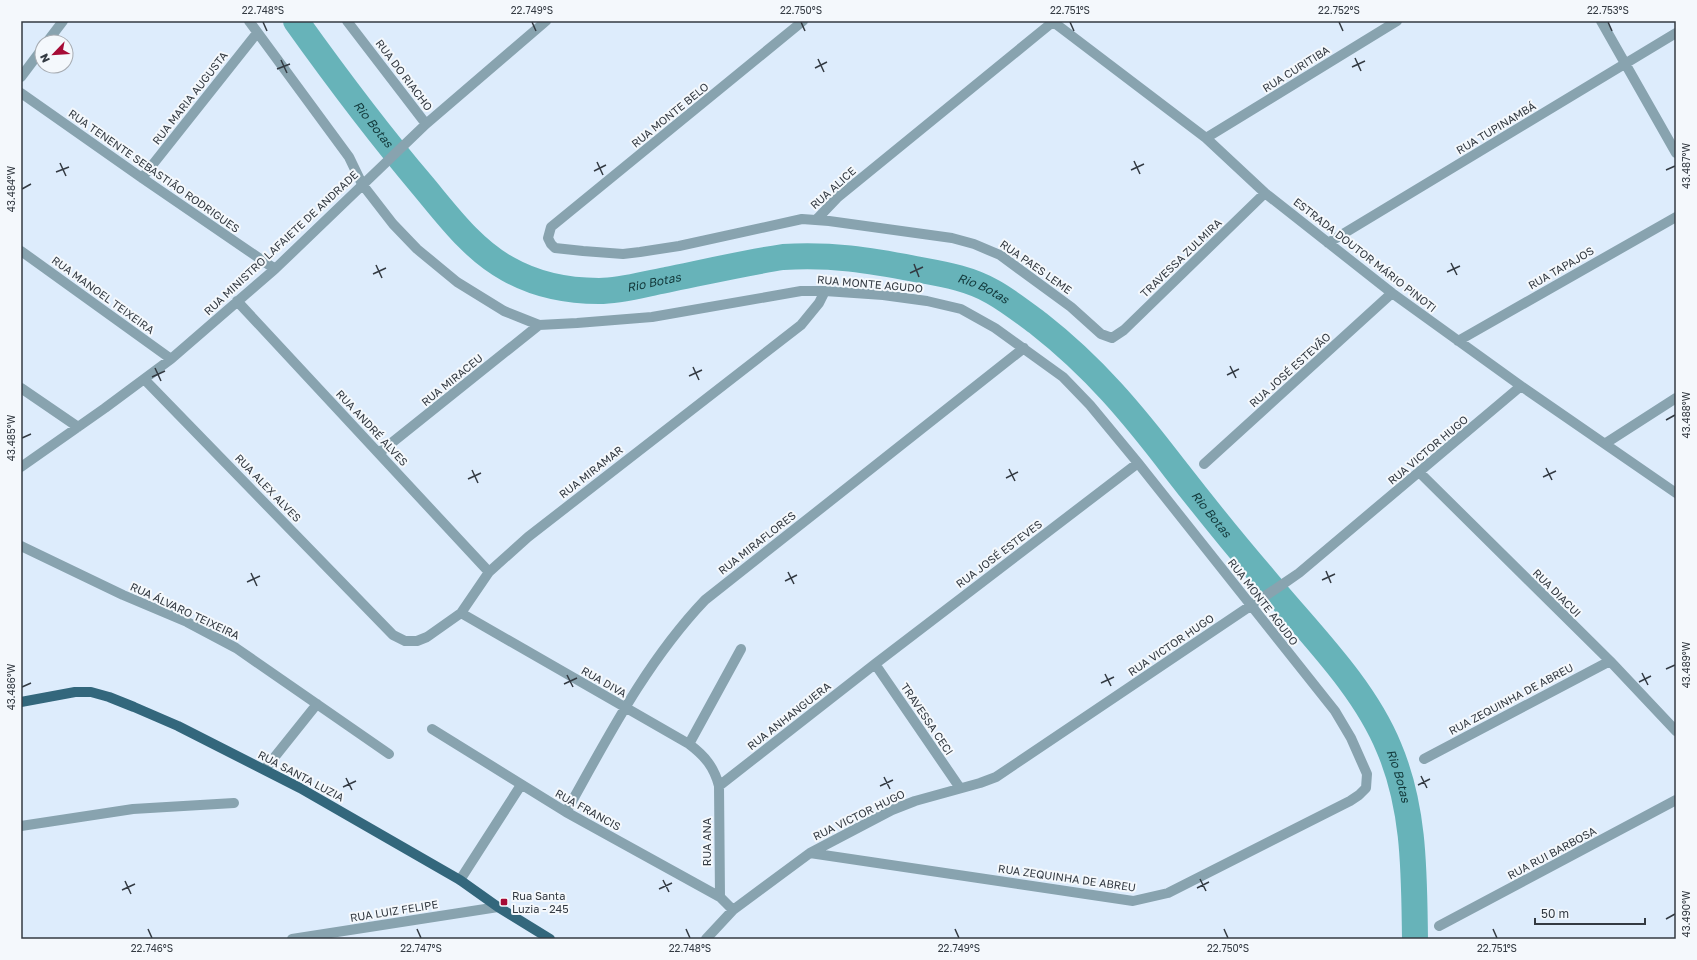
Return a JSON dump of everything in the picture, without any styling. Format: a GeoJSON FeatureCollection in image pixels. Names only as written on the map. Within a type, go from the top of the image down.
{"type":"FeatureCollection","features":[{"type":"Feature","properties":{"kind":"main road","name":"RUA SANTA LUZIA"},"geometry":{"type":"LineString","coordinates":[[21,702],[75,692],[98,693],[178,726],[300,788],[460,880],[498,907],[550,939]]}},
{"type":"Feature","properties":{"kind":"street"},"geometry":{"type":"LineString","coordinates":[[53,34],[63,21]]}},
{"type":"Feature","properties":{"kind":"street","name":"RUA MONTE AGUDO"},"geometry":{"type":"LineString","coordinates":[[249,21],[349,157],[362,184],[393,224],[417,249],[457,282],[504,310],[539,325],[652,317],[801,291],[825,291],[883,295],[927,301],[961,309],[995,328],[1062,377],[1074,389],[1138,464],[1228,575],[1250,606],[1335,711],[1351,738],[1367,774],[1366,788]]}},
{"type":"Feature","properties":{"kind":"street","name":"RUA DO RIACHO"},"geometry":{"type":"LineString","coordinates":[[347,21],[426,124]]}},
{"type":"Feature","properties":{"kind":"street","name":"RUA MINISTRO LAFAIETE DE ANDRADE"},"geometry":{"type":"LineString","coordinates":[[21,466],[78,427],[171,359],[275,268],[426,124],[546,21]]}},
{"type":"Feature","properties":{"kind":"street","name":"RUA MONTE BELO"},"geometry":{"type":"LineString","coordinates":[[551,227],[803,21]]}},
{"type":"Feature","properties":{"kind":"street","name":"RUA ALICE"},"geometry":{"type":"LineString","coordinates":[[551,227],[548,238],[551,244],[556,248],[623,254],[672,247],[802,219],[816,220],[837,198],[1053,21]]}},
{"type":"Feature","properties":{"kind":"street","name":"ESTRADA DOUTOR MÁRIO PINOTI"},"geometry":{"type":"LineString","coordinates":[[1053,21],[1206,138],[1265,193],[1392,293],[1458,341],[1676,493]]}},
{"type":"Feature","properties":{"kind":"street","name":"RUA CURITIBA"},"geometry":{"type":"LineString","coordinates":[[1206,138],[1398,21]]}},
{"type":"Feature","properties":{"kind":"street"},"geometry":{"type":"LineString","coordinates":[[1601,21],[1676,153]]}},
{"type":"Feature","properties":{"kind":"street","name":"RUA MARIA AUGUSTA"},"geometry":{"type":"LineString","coordinates":[[142,178],[257,32]]}},
{"type":"Feature","properties":{"kind":"street","name":"RUA TUPINAMBÁ"},"geometry":{"type":"LineString","coordinates":[[1328,243],[1676,33]]}},
{"type":"Feature","properties":{"kind":"street"},"geometry":{"type":"LineString","coordinates":[[21,77],[34,60]]}},
{"type":"Feature","properties":{"kind":"street","name":"RUA TENENTE SEBASTIÃO RODRIGUES"},"geometry":{"type":"LineString","coordinates":[[21,93],[142,178],[275,268]]}},
{"type":"Feature","properties":{"kind":"street","name":"TRAVESSA ZULMIRA"},"geometry":{"type":"LineString","coordinates":[[1112,338],[1124,330],[1265,193]]}},
{"type":"Feature","properties":{"kind":"street","name":"RUA TAPAJOS"},"geometry":{"type":"LineString","coordinates":[[1458,341],[1676,216]]}},
{"type":"Feature","properties":{"kind":"street","name":"RUA PAES LEME"},"geometry":{"type":"LineString","coordinates":[[816,220],[952,238],[987,248],[1016,265],[1055,295],[1101,334],[1112,338]]}},
{"type":"Feature","properties":{"kind":"street","name":"RUA MANOEL TEIXEIRA"},"geometry":{"type":"LineString","coordinates":[[21,250],[171,359]]}},
{"type":"Feature","properties":{"kind":"street","name":"RUA MIRAMAR"},"geometry":{"type":"LineString","coordinates":[[374,614],[393,635],[405,641],[417,641],[427,637],[461,613],[489,572],[550,520],[801,325],[815,309],[825,291]]}},
{"type":"Feature","properties":{"kind":"street","name":"RUA JOSÉ ESTEVÃO"},"geometry":{"type":"LineString","coordinates":[[1204,464],[1392,293]]}},
{"type":"Feature","properties":{"kind":"street","name":"RUA ANDRÉ ALVES"},"geometry":{"type":"LineString","coordinates":[[237,301],[489,572]]}},
{"type":"Feature","properties":{"kind":"street","name":"RUA MIRACEU"},"geometry":{"type":"LineString","coordinates":[[379,453],[539,325]]}},
{"type":"Feature","properties":{"kind":"street","name":"RUA MIRAFLORES"},"geometry":{"type":"LineString","coordinates":[[566,812],[625,708],[667,645],[684,622],[704,600],[1024,348]]}},
{"type":"Feature","properties":{"kind":"street","name":"RUA ALEX ALVES"},"geometry":{"type":"LineString","coordinates":[[144,379],[374,614]]}},
{"type":"Feature","properties":{"kind":"street","name":"RUA VICTOR HUGO"},"geometry":{"type":"LineString","coordinates":[[706,939],[733,910],[810,852],[892,810],[915,801],[996,777],[1283,584],[1299,573],[1420,473],[1522,386]]}},
{"type":"Feature","properties":{"kind":"street"},"geometry":{"type":"LineString","coordinates":[[21,388],[78,427]]}},
{"type":"Feature","properties":{"kind":"street"},"geometry":{"type":"LineString","coordinates":[[1606,443],[1676,398]]}},
{"type":"Feature","properties":{"kind":"street","name":"RUA JOSÉ ESTEVES"},"geometry":{"type":"LineString","coordinates":[[875,664],[1138,464]]}},
{"type":"Feature","properties":{"kind":"street","name":"RUA DIACUI"},"geometry":{"type":"LineString","coordinates":[[1420,473],[1610,661],[1676,731]]}},
{"type":"Feature","properties":{"kind":"street","name":"RUA ÁLVARO TEIXEIRA"},"geometry":{"type":"LineString","coordinates":[[21,546],[186,622],[236,648],[389,754]]}},
{"type":"Feature","properties":{"kind":"street","name":"RUA DIVA"},"geometry":{"type":"LineString","coordinates":[[461,613],[690,744],[708,761],[716,774],[719,786]]}},
{"type":"Feature","properties":{"kind":"street"},"geometry":{"type":"LineString","coordinates":[[690,744],[741,649]]}},
{"type":"Feature","properties":{"kind":"street","name":"RUA ZEQUINHA DE ABREU"},"geometry":{"type":"LineString","coordinates":[[1424,759],[1610,661]]}},
{"type":"Feature","properties":{"kind":"street","name":"RUA ANHANGUERA"},"geometry":{"type":"LineString","coordinates":[[719,786],[875,664]]}},
{"type":"Feature","properties":{"kind":"street","name":"TRAVESSA CECI"},"geometry":{"type":"LineString","coordinates":[[875,664],[960,788]]}},
{"type":"Feature","properties":{"kind":"street"},"geometry":{"type":"LineString","coordinates":[[265,769],[317,704]]}},
{"type":"Feature","properties":{"kind":"street","name":"RUA FRANCIS"},"geometry":{"type":"LineString","coordinates":[[432,729],[566,812],[720,897],[733,910]]}},
{"type":"Feature","properties":{"kind":"street"},"geometry":{"type":"LineString","coordinates":[[460,880],[521,785]]}},
{"type":"Feature","properties":{"kind":"street","name":"RUA ANA"},"geometry":{"type":"LineString","coordinates":[[719,786],[720,897]]}},
{"type":"Feature","properties":{"kind":"street","name":"RUA ZEQUINHA DE ABREU"},"geometry":{"type":"LineString","coordinates":[[810,852],[1133,901],[1168,893],[1350,801],[1366,788]]}},
{"type":"Feature","properties":{"kind":"street","name":"RUA RUI BARBOSA"},"geometry":{"type":"LineString","coordinates":[[1439,926],[1676,800]]}},
{"type":"Feature","properties":{"kind":"street"},"geometry":{"type":"LineString","coordinates":[[21,826],[132,809],[234,803]]}},
{"type":"Feature","properties":{"kind":"street","name":"RUA LUIZ FELIPE"},"geometry":{"type":"LineString","coordinates":[[292,939],[498,907]]}},
{"type":"Feature","properties":{"kind":"waterway","name":"Rio Botas"},"geometry":{"type":"LineString","coordinates":[[296,21],[342,84],[406,166],[462,232],[483,252],[519,275],[552,286],[587,291],[608,291],[783,257],[817,256],[850,258],[955,277],[974,283],[1005,299],[1059,340],[1095,374],[1144,429],[1196,496],[1349,679],[1378,724],[1398,771],[1404,794],[1413,866],[1415,939]]}},
{"type":"Feature","properties":{"kind":"place","name":"Rua Santa Luzia - 245"},"geometry":{"type":"Point","coordinates":[504,902]}}]}
